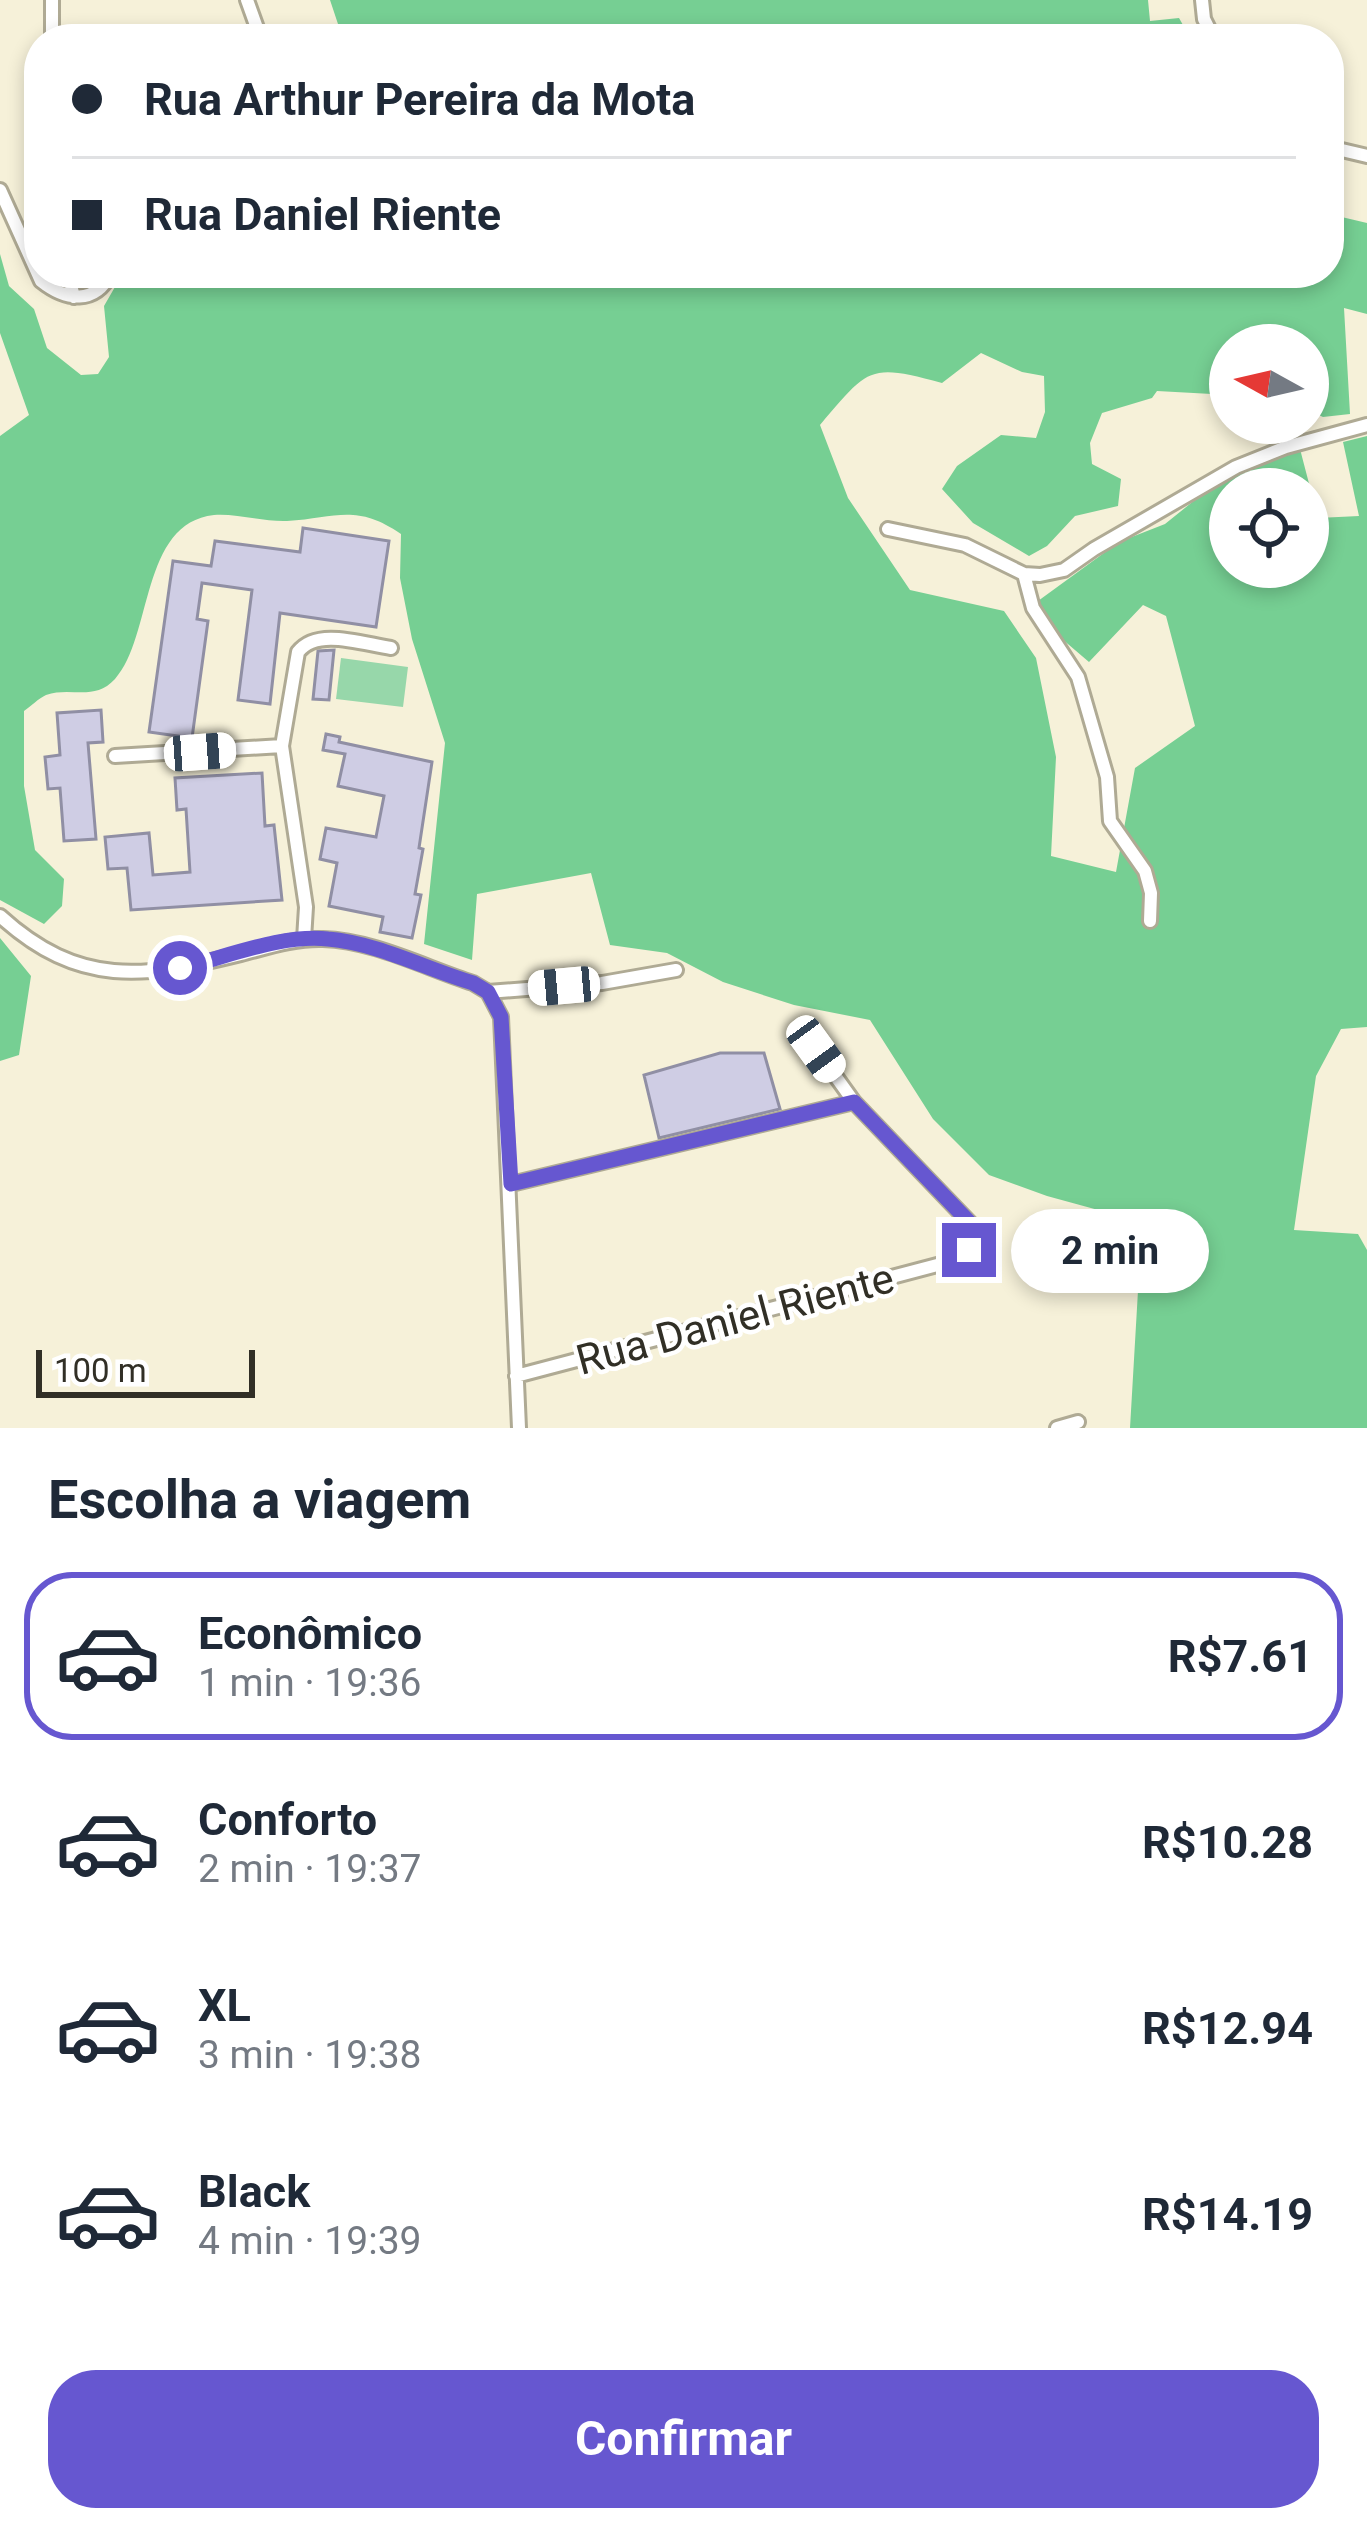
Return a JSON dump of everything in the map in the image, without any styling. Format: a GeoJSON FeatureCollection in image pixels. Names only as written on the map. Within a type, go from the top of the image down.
{"type":"FeatureCollection","features":[{"type":"Feature","properties":{"kind":"street"},"geometry":{"type":"LineString","coordinates":[[0,190],[24,243]]}},
{"type":"Feature","properties":{"kind":"street"},"geometry":{"type":"LineString","coordinates":[[51,288],[74,298],[102,288]]}},
{"type":"Feature","properties":{"kind":"street"},"geometry":{"type":"LineString","coordinates":[[72,288],[74,298]]}},
{"type":"Feature","properties":{"kind":"street"},"geometry":{"type":"LineString","coordinates":[[889,529],[965,544],[1024,574],[1064,570],[1236,467],[1286,447],[1367,425]]}},
{"type":"Feature","properties":{"kind":"street"},"geometry":{"type":"LineString","coordinates":[[1024,574],[1034,608],[1078,677],[1107,777],[1110,821],[1145,871],[1151,893],[1150,921]]}},
{"type":"Feature","properties":{"kind":"street"},"geometry":{"type":"LineString","coordinates":[[304,939],[306,907],[282,746],[296,659],[307,641],[321,638],[392,648]]}},
{"type":"Feature","properties":{"kind":"street"},"geometry":{"type":"LineString","coordinates":[[115,756],[282,746]]}},
{"type":"Feature","properties":{"kind":"street"},"geometry":{"type":"LineString","coordinates":[[0,916],[40,950],[112,972],[180,968],[304,939],[354,944],[488,992],[501,1017],[519,1428]]}},
{"type":"Feature","properties":{"kind":"street"},"geometry":{"type":"LineString","coordinates":[[488,992],[602,983],[676,970]]}},
{"type":"Feature","properties":{"kind":"street","name":"Rua Daniel Riente"},"geometry":{"type":"LineString","coordinates":[[516,1376],[960,1259],[973,1240],[972,1225],[854,1102],[816,1049],[800,1037]]}},
{"type":"Feature","properties":{"kind":"street"},"geometry":{"type":"LineString","coordinates":[[511,1184],[854,1102]]}},
{"type":"Feature","properties":{"kind":"street"},"geometry":{"type":"LineString","coordinates":[[1057,1428],[1078,1423]]}},
{"type":"Feature","properties":{"kind":"green space"},"geometry":{"type":"Polygon","coordinates":[[[330,0],[1148,0],[1150,21],[1179,18],[1182,24],[338,24],[330,0]]]}},
{"type":"Feature","properties":{"kind":"green space"},"geometry":{"type":"Polygon","coordinates":[[[1344,218],[1367,223],[1367,314],[1344,308],[1350,414],[1329,416],[1329,324],[1209,324],[1209,394],[1157,391],[1152,398],[1102,413],[1090,443],[1092,464],[1121,479],[1118,506],[1075,516],[1047,546],[1029,556],[973,523],[942,489],[957,466],[1001,435],[1036,438],[1045,412],[1044,376],[1022,372],[981,353],[942,383],[884,372],[861,381],[820,425],[848,498],[910,590],[1004,611],[1036,658],[1056,757],[1051,856],[1116,872],[1135,768],[1195,726],[1166,616],[1143,605],[1089,662],[1055,633],[1038,601],[1119,542],[1165,524],[1209,489],[1209,588],[1329,588],[1329,517],[1359,516],[1343,442],[1367,436],[1367,1027],[1341,1029],[1316,1076],[1294,1230],[1358,1234],[1367,1250],[1367,1428],[1130,1428],[1142,1222],[989,1175],[933,1119],[870,1020],[794,1005],[723,982],[667,953],[610,945],[591,873],[477,894],[472,960],[424,944],[445,743],[412,639],[400,578],[401,534],[371,518],[346,515],[278,521],[214,515],[190,523],[173,538],[160,559],[136,637],[115,679],[91,692],[46,695],[24,711],[24,786],[35,850],[64,879],[62,906],[44,924],[0,900],[0,436],[29,415],[0,333],[0,254],[9,286],[34,309],[47,348],[81,375],[98,374],[109,357],[104,306],[114,288],[1344,288],[1344,218]]]}},
{"type":"Feature","properties":{"kind":"green space"},"geometry":{"type":"Polygon","coordinates":[[[1300,449],[1305,468],[1256,468],[1300,449]]]}},
{"type":"Feature","properties":{"kind":"green space"},"geometry":{"type":"Polygon","coordinates":[[[341,658],[408,667],[403,707],[336,699],[341,658]]]}},
{"type":"Feature","properties":{"kind":"green space"},"geometry":{"type":"Polygon","coordinates":[[[0,938],[31,976],[19,1055],[0,1061],[0,938]]]}},
{"type":"Feature","properties":{"kind":"building"},"geometry":{"type":"Polygon","coordinates":[[[303,528],[389,541],[376,627],[280,613],[270,704],[238,700],[252,590],[202,583],[197,619],[208,621],[192,738],[149,732],[173,561],[211,566],[215,541],[300,552],[303,528]]]}},
{"type":"Feature","properties":{"kind":"building"},"geometry":{"type":"Polygon","coordinates":[[[334,650],[329,700],[313,699],[318,651],[334,650]]]}},
{"type":"Feature","properties":{"kind":"building"},"geometry":{"type":"Polygon","coordinates":[[[101,710],[103,742],[88,743],[96,839],[64,841],[60,788],[48,789],[45,757],[60,755],[57,713],[101,710]]]}},
{"type":"Feature","properties":{"kind":"building"},"geometry":{"type":"Polygon","coordinates":[[[326,734],[340,737],[339,742],[432,762],[415,894],[421,895],[412,938],[380,932],[383,917],[329,906],[337,863],[320,859],[326,828],[376,837],[384,796],[338,786],[345,754],[323,750],[326,734]]]}},
{"type":"Feature","properties":{"kind":"building"},"geometry":{"type":"Polygon","coordinates":[[[262,773],[265,826],[274,825],[282,900],[131,910],[127,868],[108,869],[105,837],[149,833],[153,875],[190,872],[186,809],[177,810],[175,778],[262,773]]]}},
{"type":"Feature","properties":{"kind":"building"},"geometry":{"type":"Polygon","coordinates":[[[720,1053],[764,1053],[780,1109],[659,1138],[644,1075],[720,1053]]]}},
{"type":"Feature","properties":{"kind":"route"},"geometry":{"type":"LineString","coordinates":[[180,968],[278,944],[327,938],[473,983],[488,992],[501,1017],[511,1184],[854,1102],[972,1225],[969,1250]]}}]}
